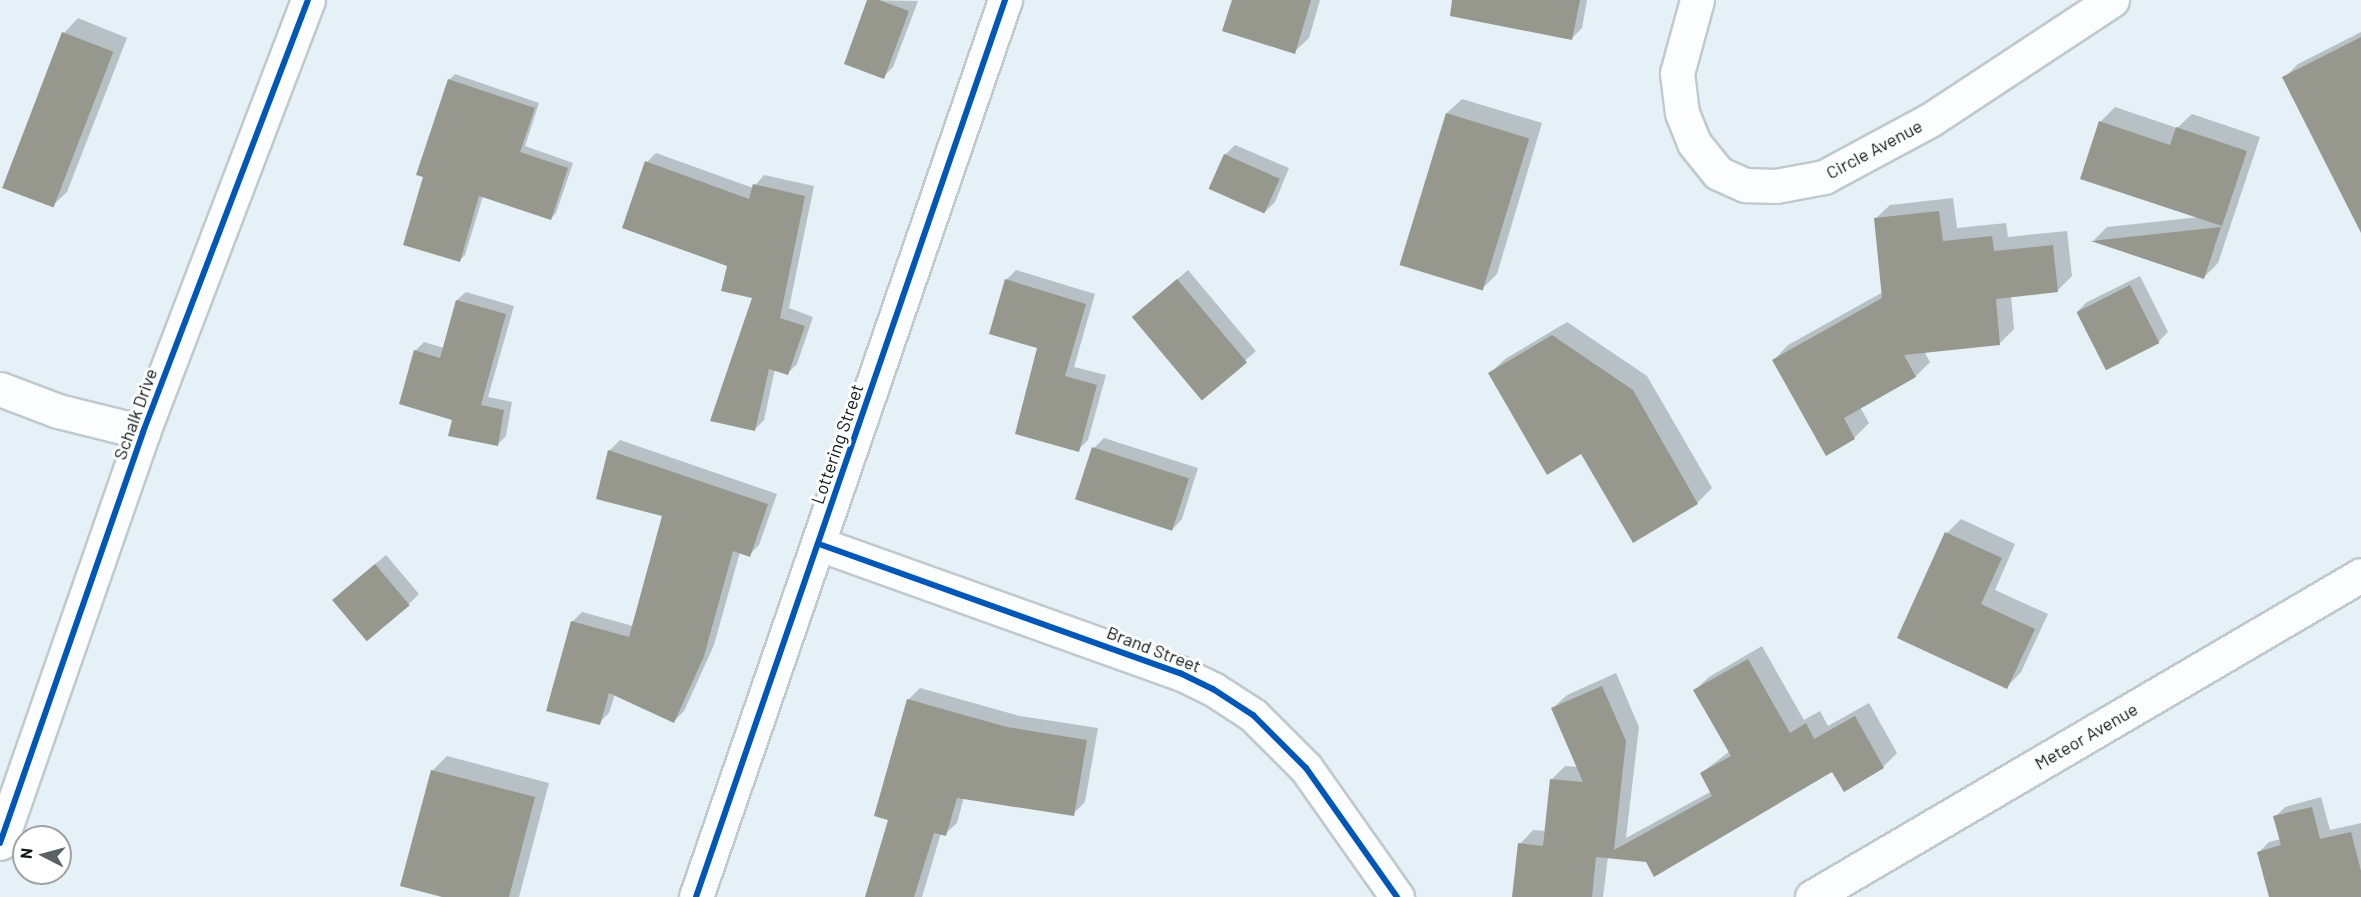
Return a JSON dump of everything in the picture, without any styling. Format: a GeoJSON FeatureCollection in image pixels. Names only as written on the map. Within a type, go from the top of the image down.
{"type":"FeatureCollection","features":[{"type":"Feature","properties":{"kind":"street","name":"Schalk Drive"},"geometry":{"type":"LineString","coordinates":[[0,843],[143,432],[308,0]]}},
{"type":"Feature","properties":{"kind":"street","name":"Lottering Street"},"geometry":{"type":"LineString","coordinates":[[696,897],[1005,0]]}},
{"type":"Feature","properties":{"kind":"street","name":"Circle Avenue"},"geometry":{"type":"LineString","coordinates":[[1697,0],[1677,73],[1682,113],[1694,143],[1718,173],[1745,185],[1776,186],[1824,177],[1930,120],[2112,0]]}},
{"type":"Feature","properties":{"kind":"street"},"geometry":{"type":"LineString","coordinates":[[0,389],[58,411],[143,432]]}},
{"type":"Feature","properties":{"kind":"street","name":"Brand Street"},"geometry":{"type":"LineString","coordinates":[[819,544],[1180,672],[1213,689],[1253,715],[1306,768],[1397,897]]}},
{"type":"Feature","properties":{"kind":"street","name":"Meteor Avenue"},"geometry":{"type":"LineString","coordinates":[[1812,897],[2361,575]]}},
{"type":"Feature","properties":{"kind":"building"},"geometry":{"type":"Polygon","coordinates":[[[867,0],[879,0],[909,11],[884,79],[844,64],[867,0]]]}},
{"type":"Feature","properties":{"kind":"building"},"geometry":{"type":"Polygon","coordinates":[[[1232,0],[1311,0],[1295,54],[1222,31],[1232,0]]]}},
{"type":"Feature","properties":{"kind":"building"},"geometry":{"type":"Polygon","coordinates":[[[1452,0],[1580,0],[1572,40],[1450,16],[1452,0]]]}},
{"type":"Feature","properties":{"kind":"building"},"geometry":{"type":"Polygon","coordinates":[[[62,32],[113,52],[53,208],[2,188],[62,32]]]}},
{"type":"Feature","properties":{"kind":"building"},"geometry":{"type":"Polygon","coordinates":[[[2361,37],[2361,233],[2282,77],[2361,37]]]}},
{"type":"Feature","properties":{"kind":"building"},"geometry":{"type":"Polygon","coordinates":[[[448,79],[535,108],[520,152],[568,168],[551,220],[479,196],[460,262],[403,245],[423,177],[416,175],[448,79]]]}},
{"type":"Feature","properties":{"kind":"building"},"geometry":{"type":"Polygon","coordinates":[[[1446,113],[1529,138],[1483,290],[1400,265],[1446,113]]]}},
{"type":"Feature","properties":{"kind":"building"},"geometry":{"type":"Polygon","coordinates":[[[2099,121],[2170,145],[2176,127],[2247,151],[2222,226],[2080,179],[2099,121]]]}},
{"type":"Feature","properties":{"kind":"building"},"geometry":{"type":"Polygon","coordinates":[[[1224,154],[1280,179],[1264,214],[1209,189],[1224,154]]]}},
{"type":"Feature","properties":{"kind":"building"},"geometry":{"type":"Polygon","coordinates":[[[645,161],[749,199],[753,184],[805,196],[780,318],[805,326],[788,375],[769,369],[755,431],[710,421],[752,298],[721,291],[727,266],[622,228],[645,161]]]}},
{"type":"Feature","properties":{"kind":"building"},"geometry":{"type":"Polygon","coordinates":[[[1939,211],[1943,241],[1992,236],[1994,251],[2053,245],[2058,292],[1996,299],[2000,345],[1904,355],[1916,377],[1844,418],[1855,439],[1826,456],[1772,360],[1882,298],[1874,218],[1939,211]]]}},
{"type":"Feature","properties":{"kind":"building"},"geometry":{"type":"Polygon","coordinates":[[[2221,227],[2204,279],[2091,241],[2221,227]]]}},
{"type":"Feature","properties":{"kind":"building"},"geometry":{"type":"Polygon","coordinates":[[[1005,279],[1086,304],[1065,376],[1097,385],[1079,452],[1015,434],[1037,348],[989,334],[1005,279]]]}},
{"type":"Feature","properties":{"kind":"building"},"geometry":{"type":"Polygon","coordinates":[[[1177,279],[1247,362],[1202,400],[1132,317],[1177,279]]]}},
{"type":"Feature","properties":{"kind":"building"},"geometry":{"type":"Polygon","coordinates":[[[2130,285],[2160,343],[2106,370],[2077,312],[2130,285]]]}},
{"type":"Feature","properties":{"kind":"building"},"geometry":{"type":"Polygon","coordinates":[[[456,300],[506,314],[481,405],[504,410],[498,446],[448,436],[452,420],[399,404],[414,350],[440,358],[456,300]]]}},
{"type":"Feature","properties":{"kind":"building"},"geometry":{"type":"Polygon","coordinates":[[[1552,335],[1633,390],[1698,504],[1633,543],[1581,454],[1547,475],[1488,373],[1552,335]]]}},
{"type":"Feature","properties":{"kind":"building"},"geometry":{"type":"Polygon","coordinates":[[[1092,447],[1189,479],[1172,531],[1075,499],[1092,447]]]}},
{"type":"Feature","properties":{"kind":"building"},"geometry":{"type":"Polygon","coordinates":[[[608,450],[768,504],[750,557],[733,551],[704,656],[674,723],[609,693],[600,725],[546,711],[571,621],[629,637],[662,516],[596,499],[608,450]]]}},
{"type":"Feature","properties":{"kind":"building"},"geometry":{"type":"Polygon","coordinates":[[[1945,532],[2002,558],[1981,604],[2035,629],[2007,689],[1897,638],[1945,532]]]}},
{"type":"Feature","properties":{"kind":"building"},"geometry":{"type":"Polygon","coordinates":[[[375,564],[410,605],[367,641],[332,600],[375,564]]]}},
{"type":"Feature","properties":{"kind":"building"},"geometry":{"type":"Polygon","coordinates":[[[1748,659],[1790,733],[1806,723],[1814,739],[1855,716],[1884,768],[1844,792],[1832,772],[1654,877],[1646,862],[1596,857],[1592,897],[1512,897],[1518,843],[1543,846],[1550,779],[1583,782],[1551,708],[1602,686],[1626,741],[1614,850],[1712,796],[1700,773],[1731,756],[1693,690],[1748,659]]]}},
{"type":"Feature","properties":{"kind":"building"},"geometry":{"type":"Polygon","coordinates":[[[907,699],[1007,727],[1087,740],[1074,816],[957,798],[946,836],[934,833],[914,897],[865,897],[888,820],[874,816],[907,699]]]}},
{"type":"Feature","properties":{"kind":"building"},"geometry":{"type":"Polygon","coordinates":[[[431,770],[535,797],[509,897],[442,897],[400,886],[431,770]]]}},
{"type":"Feature","properties":{"kind":"building"},"geometry":{"type":"Polygon","coordinates":[[[2312,807],[2320,839],[2351,832],[2361,871],[2361,897],[2269,897],[2257,852],[2281,845],[2273,816],[2312,807]]]}},
{"type":"Feature","properties":{"kind":"cycle path"},"geometry":{"type":"LineString","coordinates":[[0,843],[143,432],[308,0]]}},
{"type":"Feature","properties":{"kind":"cycle path"},"geometry":{"type":"LineString","coordinates":[[696,897],[1005,0]]}},
{"type":"Feature","properties":{"kind":"cycle path"},"geometry":{"type":"LineString","coordinates":[[819,544],[1180,673],[1213,689],[1253,715],[1306,768],[1397,897]]}}]}
